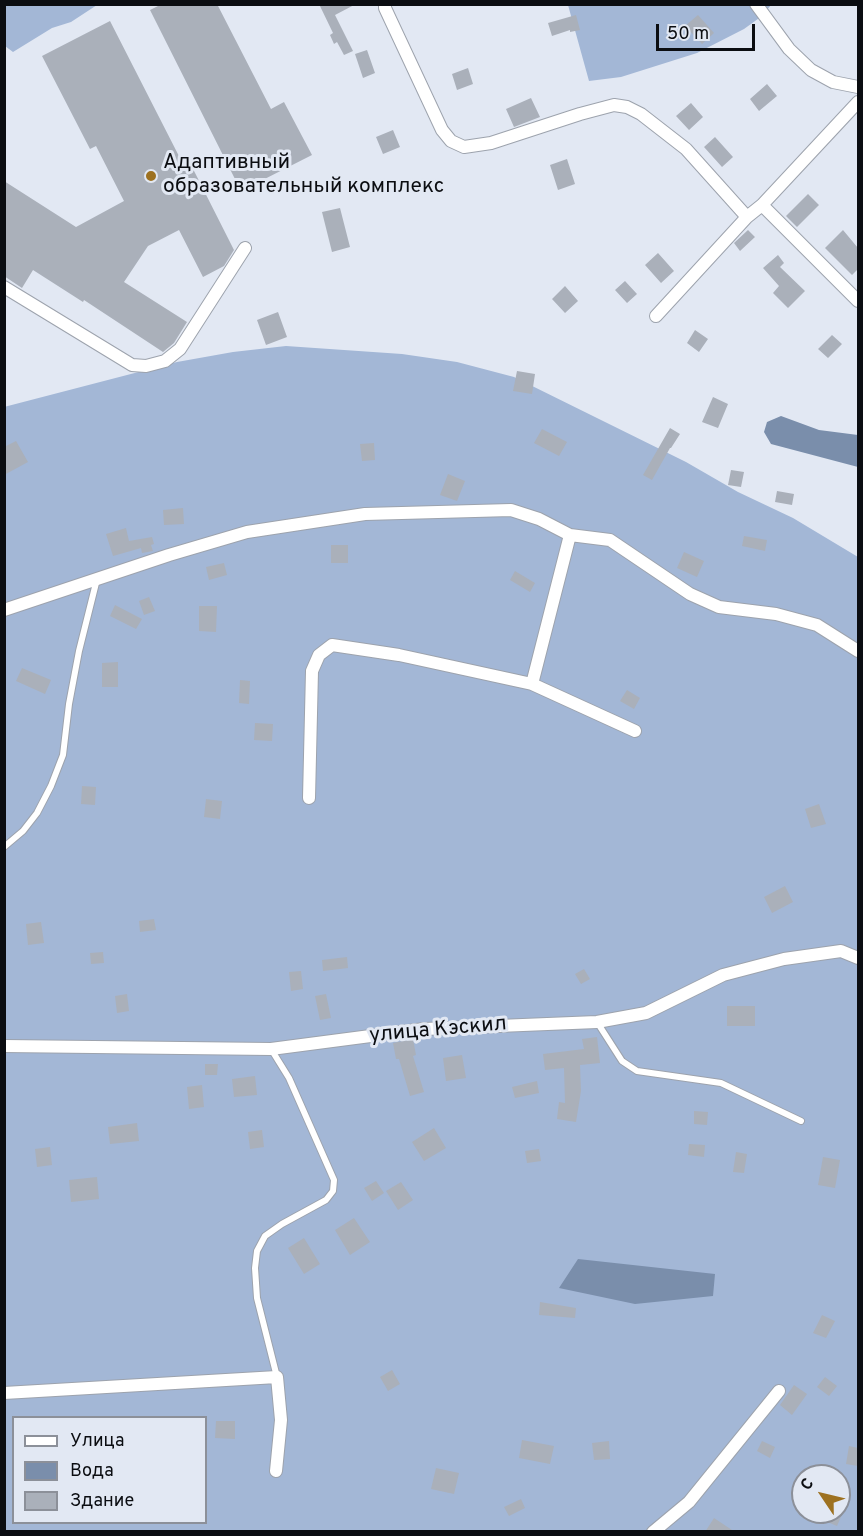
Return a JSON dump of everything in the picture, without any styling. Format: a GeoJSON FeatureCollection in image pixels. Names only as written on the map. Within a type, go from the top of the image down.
{"type":"FeatureCollection","features":[{"type":"Feature","properties":{"kind":"street"},"geometry":{"type":"LineString","coordinates":[[385,4],[442,130],[451,141],[464,147],[491,143],[580,114],[614,105],[627,106],[686,149],[747,217]]}},
{"type":"Feature","properties":{"kind":"street"},"geometry":{"type":"LineString","coordinates":[[756,4],[789,49],[811,70],[833,81],[858,87]]}},
{"type":"Feature","properties":{"kind":"street"},"geometry":{"type":"LineString","coordinates":[[656,316],[858,102]]}},
{"type":"Feature","properties":{"kind":"street"},"geometry":{"type":"LineString","coordinates":[[762,205],[858,301]]}},
{"type":"Feature","properties":{"kind":"street"},"geometry":{"type":"LineString","coordinates":[[4,287],[132,366],[146,366],[165,361],[180,349],[245,248]]}},
{"type":"Feature","properties":{"kind":"street"},"geometry":{"type":"LineString","coordinates":[[4,610],[97,578],[247,532],[365,514],[511,510],[539,519],[570,535],[610,540],[690,594],[719,607],[776,614],[817,625],[858,651]]}},
{"type":"Feature","properties":{"kind":"street"},"geometry":{"type":"LineString","coordinates":[[532,684],[570,535]]}},
{"type":"Feature","properties":{"kind":"street"},"geometry":{"type":"LineString","coordinates":[[309,798],[312,671],[319,655],[332,645],[399,655],[532,684],[635,731]]}},
{"type":"Feature","properties":{"kind":"street","name":"улица Кэскил"},"geometry":{"type":"LineString","coordinates":[[4,1046],[271,1049],[424,1029],[597,1022],[646,1013],[723,975],[784,959],[842,951],[858,958]]}},
{"type":"Feature","properties":{"kind":"street"},"geometry":{"type":"LineString","coordinates":[[4,1393],[278,1377],[281,1420],[276,1471]]}},
{"type":"Feature","properties":{"kind":"street"},"geometry":{"type":"LineString","coordinates":[[653,1532],[688,1502],[779,1390]]}},
{"type":"Feature","properties":{"kind":"lane"},"geometry":{"type":"LineString","coordinates":[[4,847],[23,831],[38,813],[63,755],[69,704],[79,651],[97,578]]}},
{"type":"Feature","properties":{"kind":"lane"},"geometry":{"type":"LineString","coordinates":[[597,1022],[628,1067],[637,1071],[721,1083],[801,1121]]}},
{"type":"Feature","properties":{"kind":"lane"},"geometry":{"type":"LineString","coordinates":[[271,1049],[289,1078],[334,1180],[333,1191],[326,1200],[265,1236],[257,1251],[255,1268],[257,1298],[278,1377]]}},
{"type":"Feature","properties":{"kind":"shaded area"},"geometry":{"type":"Polygon","coordinates":[[[5,4],[97,5],[71,22],[52,28],[13,52],[5,46],[5,4]]]}},
{"type":"Feature","properties":{"kind":"shaded area"},"geometry":{"type":"Polygon","coordinates":[[[568,5],[771,5],[762,16],[744,29],[697,53],[621,77],[589,81],[568,5]]]}},
{"type":"Feature","properties":{"kind":"shaded area"},"geometry":{"type":"Polygon","coordinates":[[[286,346],[402,354],[457,362],[514,377],[686,462],[738,492],[793,518],[858,557],[858,1531],[5,1531],[4,407],[177,362],[286,346]]]}},
{"type":"Feature","properties":{"kind":"water"},"geometry":{"type":"Polygon","coordinates":[[[781,416],[819,430],[858,435],[858,467],[771,444],[764,432],[767,422],[781,416]]]}},
{"type":"Feature","properties":{"kind":"water"},"geometry":{"type":"Polygon","coordinates":[[[578,1259],[715,1274],[713,1296],[635,1304],[559,1288],[578,1259]]]}},
{"type":"Feature","properties":{"kind":"building"},"geometry":{"type":"Polygon","coordinates":[[[162,4],[217,4],[271,109],[284,102],[312,155],[241,191],[150,10],[162,4]]]}},
{"type":"Feature","properties":{"kind":"building"},"geometry":{"type":"Polygon","coordinates":[[[319,4],[356,4],[335,15],[353,51],[344,55],[337,42],[334,44],[330,35],[333,33],[319,4]]]}},
{"type":"Feature","properties":{"kind":"building"},"geometry":{"type":"Polygon","coordinates":[[[576,15],[580,30],[570,32],[570,30],[552,36],[548,23],[576,15]]]}},
{"type":"Feature","properties":{"kind":"building"},"geometry":{"type":"Polygon","coordinates":[[[698,15],[714,33],[702,44],[685,26],[698,15]]]}},
{"type":"Feature","properties":{"kind":"building","name":"Адаптивный образовательный комплекс"},"geometry":{"type":"Polygon","coordinates":[[[110,21],[183,164],[189,161],[234,250],[224,266],[203,277],[179,230],[148,246],[124,282],[187,322],[174,343],[163,352],[84,300],[83,302],[33,270],[22,288],[4,276],[4,181],[76,227],[124,201],[96,146],[90,149],[42,56],[110,21]]]}},
{"type":"Feature","properties":{"kind":"building"},"geometry":{"type":"Polygon","coordinates":[[[367,50],[375,73],[363,78],[355,54],[367,50]]]}},
{"type":"Feature","properties":{"kind":"building"},"geometry":{"type":"Polygon","coordinates":[[[468,68],[473,84],[457,90],[452,74],[468,68]]]}},
{"type":"Feature","properties":{"kind":"building"},"geometry":{"type":"Polygon","coordinates":[[[767,84],[777,96],[759,111],[750,99],[767,84]]]}},
{"type":"Feature","properties":{"kind":"building"},"geometry":{"type":"Polygon","coordinates":[[[531,98],[540,117],[514,127],[506,109],[531,98]]]}},
{"type":"Feature","properties":{"kind":"building"},"geometry":{"type":"Polygon","coordinates":[[[691,103],[703,117],[689,130],[676,116],[691,103]]]}},
{"type":"Feature","properties":{"kind":"building"},"geometry":{"type":"Polygon","coordinates":[[[393,130],[400,147],[383,154],[376,137],[393,130]]]}},
{"type":"Feature","properties":{"kind":"building"},"geometry":{"type":"Polygon","coordinates":[[[715,137],[733,157],[722,167],[704,147],[715,137]]]}},
{"type":"Feature","properties":{"kind":"building"},"geometry":{"type":"Polygon","coordinates":[[[567,159],[575,184],[558,190],[550,165],[567,159]]]}},
{"type":"Feature","properties":{"kind":"building"},"geometry":{"type":"Polygon","coordinates":[[[808,194],[819,205],[797,227],[786,216],[808,194]]]}},
{"type":"Feature","properties":{"kind":"building"},"geometry":{"type":"Polygon","coordinates":[[[340,208],[350,247],[332,252],[322,212],[340,208]]]}},
{"type":"Feature","properties":{"kind":"building"},"geometry":{"type":"Polygon","coordinates":[[[748,230],[755,237],[740,251],[734,243],[748,230]]]}},
{"type":"Feature","properties":{"kind":"building"},"geometry":{"type":"Polygon","coordinates":[[[843,230],[858,248],[858,269],[852,275],[825,248],[843,230]]]}},
{"type":"Feature","properties":{"kind":"building"},"geometry":{"type":"Polygon","coordinates":[[[658,253],[674,271],[661,283],[645,265],[658,253]]]}},
{"type":"Feature","properties":{"kind":"building"},"geometry":{"type":"Polygon","coordinates":[[[778,255],[784,263],[780,267],[805,291],[788,308],[773,293],[779,286],[763,268],[778,255]]]}},
{"type":"Feature","properties":{"kind":"building"},"geometry":{"type":"Polygon","coordinates":[[[625,281],[637,294],[627,303],[615,290],[625,281]]]}},
{"type":"Feature","properties":{"kind":"building"},"geometry":{"type":"Polygon","coordinates":[[[565,286],[578,301],[565,313],[552,299],[565,286]]]}},
{"type":"Feature","properties":{"kind":"building"},"geometry":{"type":"Polygon","coordinates":[[[278,312],[287,337],[266,345],[257,320],[278,312]]]}},
{"type":"Feature","properties":{"kind":"building"},"geometry":{"type":"Polygon","coordinates":[[[695,330],[708,339],[699,352],[687,343],[695,330]]]}},
{"type":"Feature","properties":{"kind":"building"},"geometry":{"type":"Polygon","coordinates":[[[832,335],[842,344],[828,358],[818,349],[832,335]]]}},
{"type":"Feature","properties":{"kind":"building"},"geometry":{"type":"Polygon","coordinates":[[[517,371],[535,374],[532,394],[513,391],[517,371]]]}},
{"type":"Feature","properties":{"kind":"building"},"geometry":{"type":"Polygon","coordinates":[[[713,397],[728,404],[718,428],[702,422],[713,397]]]}},
{"type":"Feature","properties":{"kind":"building"},"geometry":{"type":"Polygon","coordinates":[[[670,428],[680,434],[652,480],[643,475],[670,428]]]}},
{"type":"Feature","properties":{"kind":"building"},"geometry":{"type":"Polygon","coordinates":[[[542,429],[567,442],[559,456],[534,443],[542,429]]]}},
{"type":"Feature","properties":{"kind":"building"},"geometry":{"type":"Polygon","coordinates":[[[16,441],[28,462],[4,475],[4,447],[16,441]]]}},
{"type":"Feature","properties":{"kind":"building"},"geometry":{"type":"Polygon","coordinates":[[[374,443],[375,460],[362,461],[360,444],[374,443]]]}},
{"type":"Feature","properties":{"kind":"building"},"geometry":{"type":"Polygon","coordinates":[[[731,470],[744,472],[741,487],[728,485],[731,470]]]}},
{"type":"Feature","properties":{"kind":"building"},"geometry":{"type":"Polygon","coordinates":[[[448,474],[465,481],[457,501],[440,495],[448,474]]]}},
{"type":"Feature","properties":{"kind":"building"},"geometry":{"type":"Polygon","coordinates":[[[777,491],[794,494],[792,505],[775,502],[777,491]]]}},
{"type":"Feature","properties":{"kind":"building"},"geometry":{"type":"Polygon","coordinates":[[[183,508],[184,524],[164,525],[163,510],[183,508]]]}},
{"type":"Feature","properties":{"kind":"building"},"geometry":{"type":"Polygon","coordinates":[[[126,528],[129,541],[152,537],[153,551],[142,553],[141,548],[113,556],[106,534],[126,528]]]}},
{"type":"Feature","properties":{"kind":"building"},"geometry":{"type":"Polygon","coordinates":[[[744,536],[767,540],[765,551],[742,546],[744,536]]]}},
{"type":"Feature","properties":{"kind":"building"},"geometry":{"type":"Polygon","coordinates":[[[331,545],[348,545],[348,563],[331,563],[331,545]]]}},
{"type":"Feature","properties":{"kind":"building"},"geometry":{"type":"Polygon","coordinates":[[[684,552],[704,561],[697,577],[677,568],[684,552]]]}},
{"type":"Feature","properties":{"kind":"building"},"geometry":{"type":"Polygon","coordinates":[[[224,563],[227,575],[209,580],[206,567],[224,563]]]}},
{"type":"Feature","properties":{"kind":"building"},"geometry":{"type":"Polygon","coordinates":[[[515,571],[535,583],[530,592],[510,580],[515,571]]]}},
{"type":"Feature","properties":{"kind":"building"},"geometry":{"type":"Polygon","coordinates":[[[149,597],[155,611],[144,615],[139,601],[149,597]]]}},
{"type":"Feature","properties":{"kind":"building"},"geometry":{"type":"Polygon","coordinates":[[[115,605],[142,619],[136,629],[110,616],[115,605]]]}},
{"type":"Feature","properties":{"kind":"building"},"geometry":{"type":"Polygon","coordinates":[[[199,606],[217,606],[216,632],[199,631],[199,606]]]}},
{"type":"Feature","properties":{"kind":"building"},"geometry":{"type":"Polygon","coordinates":[[[118,662],[118,687],[102,687],[102,663],[118,662]]]}},
{"type":"Feature","properties":{"kind":"building"},"geometry":{"type":"Polygon","coordinates":[[[22,668],[51,680],[45,694],[16,681],[22,668]]]}},
{"type":"Feature","properties":{"kind":"building"},"geometry":{"type":"Polygon","coordinates":[[[240,680],[250,681],[249,704],[239,703],[240,680]]]}},
{"type":"Feature","properties":{"kind":"building"},"geometry":{"type":"Polygon","coordinates":[[[627,690],[640,698],[634,709],[620,701],[627,690]]]}},
{"type":"Feature","properties":{"kind":"building"},"geometry":{"type":"Polygon","coordinates":[[[255,723],[273,724],[272,741],[254,740],[255,723]]]}},
{"type":"Feature","properties":{"kind":"building"},"geometry":{"type":"Polygon","coordinates":[[[82,786],[96,787],[95,805],[81,804],[82,786]]]}},
{"type":"Feature","properties":{"kind":"building"},"geometry":{"type":"Polygon","coordinates":[[[206,799],[222,801],[220,819],[204,817],[206,799]]]}},
{"type":"Feature","properties":{"kind":"building"},"geometry":{"type":"Polygon","coordinates":[[[819,804],[826,824],[811,828],[805,809],[819,804]]]}},
{"type":"Feature","properties":{"kind":"building"},"geometry":{"type":"Polygon","coordinates":[[[785,886],[793,902],[772,913],[764,897],[785,886]]]}},
{"type":"Feature","properties":{"kind":"building"},"geometry":{"type":"Polygon","coordinates":[[[154,919],[156,930],[140,932],[139,921],[154,919]]]}},
{"type":"Feature","properties":{"kind":"building"},"geometry":{"type":"Polygon","coordinates":[[[41,922],[44,943],[28,945],[26,924],[41,922]]]}},
{"type":"Feature","properties":{"kind":"building"},"geometry":{"type":"Polygon","coordinates":[[[103,952],[104,963],[91,964],[90,953],[103,952]]]}},
{"type":"Feature","properties":{"kind":"building"},"geometry":{"type":"Polygon","coordinates":[[[347,957],[348,968],[323,971],[322,960],[347,957]]]}},
{"type":"Feature","properties":{"kind":"building"},"geometry":{"type":"Polygon","coordinates":[[[584,969],[590,979],[581,984],[575,974],[584,969]]]}},
{"type":"Feature","properties":{"kind":"building"},"geometry":{"type":"Polygon","coordinates":[[[301,971],[303,989],[291,991],[289,972],[301,971]]]}},
{"type":"Feature","properties":{"kind":"building"},"geometry":{"type":"Polygon","coordinates":[[[127,994],[129,1011],[117,1013],[115,996],[127,994]]]}},
{"type":"Feature","properties":{"kind":"building"},"geometry":{"type":"Polygon","coordinates":[[[326,994],[331,1018],[320,1020],[315,996],[326,994]]]}},
{"type":"Feature","properties":{"kind":"building"},"geometry":{"type":"Polygon","coordinates":[[[727,1006],[755,1006],[755,1026],[727,1026],[727,1006]]]}},
{"type":"Feature","properties":{"kind":"building"},"geometry":{"type":"Polygon","coordinates":[[[597,1037],[600,1063],[580,1065],[581,1091],[576,1122],[557,1119],[559,1102],[565,1103],[564,1068],[545,1070],[543,1054],[584,1049],[582,1039],[597,1037]]]}},
{"type":"Feature","properties":{"kind":"building"},"geometry":{"type":"Polygon","coordinates":[[[413,1039],[416,1055],[413,1056],[424,1092],[410,1096],[399,1059],[396,1059],[393,1043],[413,1039]]]}},
{"type":"Feature","properties":{"kind":"building"},"geometry":{"type":"Polygon","coordinates":[[[462,1055],[466,1078],[446,1081],[443,1058],[462,1055]]]}},
{"type":"Feature","properties":{"kind":"building"},"geometry":{"type":"Polygon","coordinates":[[[205,1064],[218,1064],[217,1075],[205,1075],[205,1064]]]}},
{"type":"Feature","properties":{"kind":"building"},"geometry":{"type":"Polygon","coordinates":[[[255,1076],[257,1095],[234,1097],[232,1079],[255,1076]]]}},
{"type":"Feature","properties":{"kind":"building"},"geometry":{"type":"Polygon","coordinates":[[[537,1081],[539,1093],[515,1098],[512,1087],[537,1081]]]}},
{"type":"Feature","properties":{"kind":"building"},"geometry":{"type":"Polygon","coordinates":[[[202,1085],[204,1107],[189,1109],[187,1087],[202,1085]]]}},
{"type":"Feature","properties":{"kind":"building"},"geometry":{"type":"Polygon","coordinates":[[[694,1111],[708,1112],[707,1125],[694,1124],[694,1111]]]}},
{"type":"Feature","properties":{"kind":"building"},"geometry":{"type":"Polygon","coordinates":[[[137,1123],[139,1141],[110,1144],[108,1127],[137,1123]]]}},
{"type":"Feature","properties":{"kind":"building"},"geometry":{"type":"Polygon","coordinates":[[[434,1128],[446,1148],[424,1161],[412,1142],[434,1128]]]}},
{"type":"Feature","properties":{"kind":"building"},"geometry":{"type":"Polygon","coordinates":[[[262,1130],[264,1147],[250,1149],[248,1132],[262,1130]]]}},
{"type":"Feature","properties":{"kind":"building"},"geometry":{"type":"Polygon","coordinates":[[[689,1144],[705,1145],[704,1157],[688,1155],[689,1144]]]}},
{"type":"Feature","properties":{"kind":"building"},"geometry":{"type":"Polygon","coordinates":[[[50,1147],[52,1165],[37,1167],[35,1149],[50,1147]]]}},
{"type":"Feature","properties":{"kind":"building"},"geometry":{"type":"Polygon","coordinates":[[[539,1149],[541,1161],[527,1163],[525,1151],[539,1149]]]}},
{"type":"Feature","properties":{"kind":"building"},"geometry":{"type":"Polygon","coordinates":[[[736,1152],[747,1154],[744,1173],[733,1172],[736,1152]]]}},
{"type":"Feature","properties":{"kind":"building"},"geometry":{"type":"Polygon","coordinates":[[[823,1157],[840,1160],[835,1188],[818,1185],[823,1157]]]}},
{"type":"Feature","properties":{"kind":"building"},"geometry":{"type":"Polygon","coordinates":[[[97,1177],[99,1199],[71,1202],[69,1180],[97,1177]]]}},
{"type":"Feature","properties":{"kind":"building"},"geometry":{"type":"Polygon","coordinates":[[[376,1181],[384,1193],[372,1201],[364,1188],[376,1181]]]}},
{"type":"Feature","properties":{"kind":"building"},"geometry":{"type":"Polygon","coordinates":[[[401,1182],[413,1200],[398,1210],[386,1191],[401,1182]]]}},
{"type":"Feature","properties":{"kind":"building"},"geometry":{"type":"Polygon","coordinates":[[[354,1218],[370,1242],[350,1255],[335,1230],[354,1218]]]}},
{"type":"Feature","properties":{"kind":"building"},"geometry":{"type":"Polygon","coordinates":[[[304,1238],[320,1264],[304,1274],[288,1248],[304,1238]]]}},
{"type":"Feature","properties":{"kind":"building"},"geometry":{"type":"Polygon","coordinates":[[[540,1302],[576,1308],[575,1318],[539,1315],[540,1302]]]}},
{"type":"Feature","properties":{"kind":"building"},"geometry":{"type":"Polygon","coordinates":[[[822,1315],[835,1321],[826,1338],[813,1333],[822,1315]]]}},
{"type":"Feature","properties":{"kind":"building"},"geometry":{"type":"Polygon","coordinates":[[[392,1370],[400,1384],[388,1391],[380,1377],[392,1370]]]}},
{"type":"Feature","properties":{"kind":"building"},"geometry":{"type":"Polygon","coordinates":[[[825,1377],[837,1386],[829,1396],[817,1387],[825,1377]]]}},
{"type":"Feature","properties":{"kind":"building"},"geometry":{"type":"Polygon","coordinates":[[[794,1385],[807,1394],[792,1415],[780,1405],[794,1385]]]}},
{"type":"Feature","properties":{"kind":"building"},"geometry":{"type":"Polygon","coordinates":[[[216,1421],[235,1421],[235,1439],[215,1438],[216,1421]]]}},
{"type":"Feature","properties":{"kind":"building"},"geometry":{"type":"Polygon","coordinates":[[[522,1440],[554,1446],[550,1464],[519,1458],[522,1440]]]}},
{"type":"Feature","properties":{"kind":"building"},"geometry":{"type":"Polygon","coordinates":[[[609,1441],[610,1459],[594,1460],[592,1443],[609,1441]]]}},
{"type":"Feature","properties":{"kind":"building"},"geometry":{"type":"Polygon","coordinates":[[[762,1441],[775,1447],[770,1458],[757,1451],[762,1441]]]}},
{"type":"Feature","properties":{"kind":"building"},"geometry":{"type":"Polygon","coordinates":[[[849,1446],[858,1448],[858,1466],[846,1464],[849,1446]]]}},
{"type":"Feature","properties":{"kind":"building"},"geometry":{"type":"Polygon","coordinates":[[[436,1468],[459,1473],[454,1494],[431,1489],[436,1468]]]}},
{"type":"Feature","properties":{"kind":"building"},"geometry":{"type":"Polygon","coordinates":[[[521,1499],[525,1508],[509,1516],[504,1507],[521,1499]]]}},
{"type":"Feature","properties":{"kind":"building"},"geometry":{"type":"Polygon","coordinates":[[[714,1518],[735,1532],[705,1532],[714,1518]]]}},
{"type":"Feature","properties":{"kind":"place","name":"Адаптивный образовательный комплекс"},"geometry":{"type":"Point","coordinates":[151,176]}}]}
